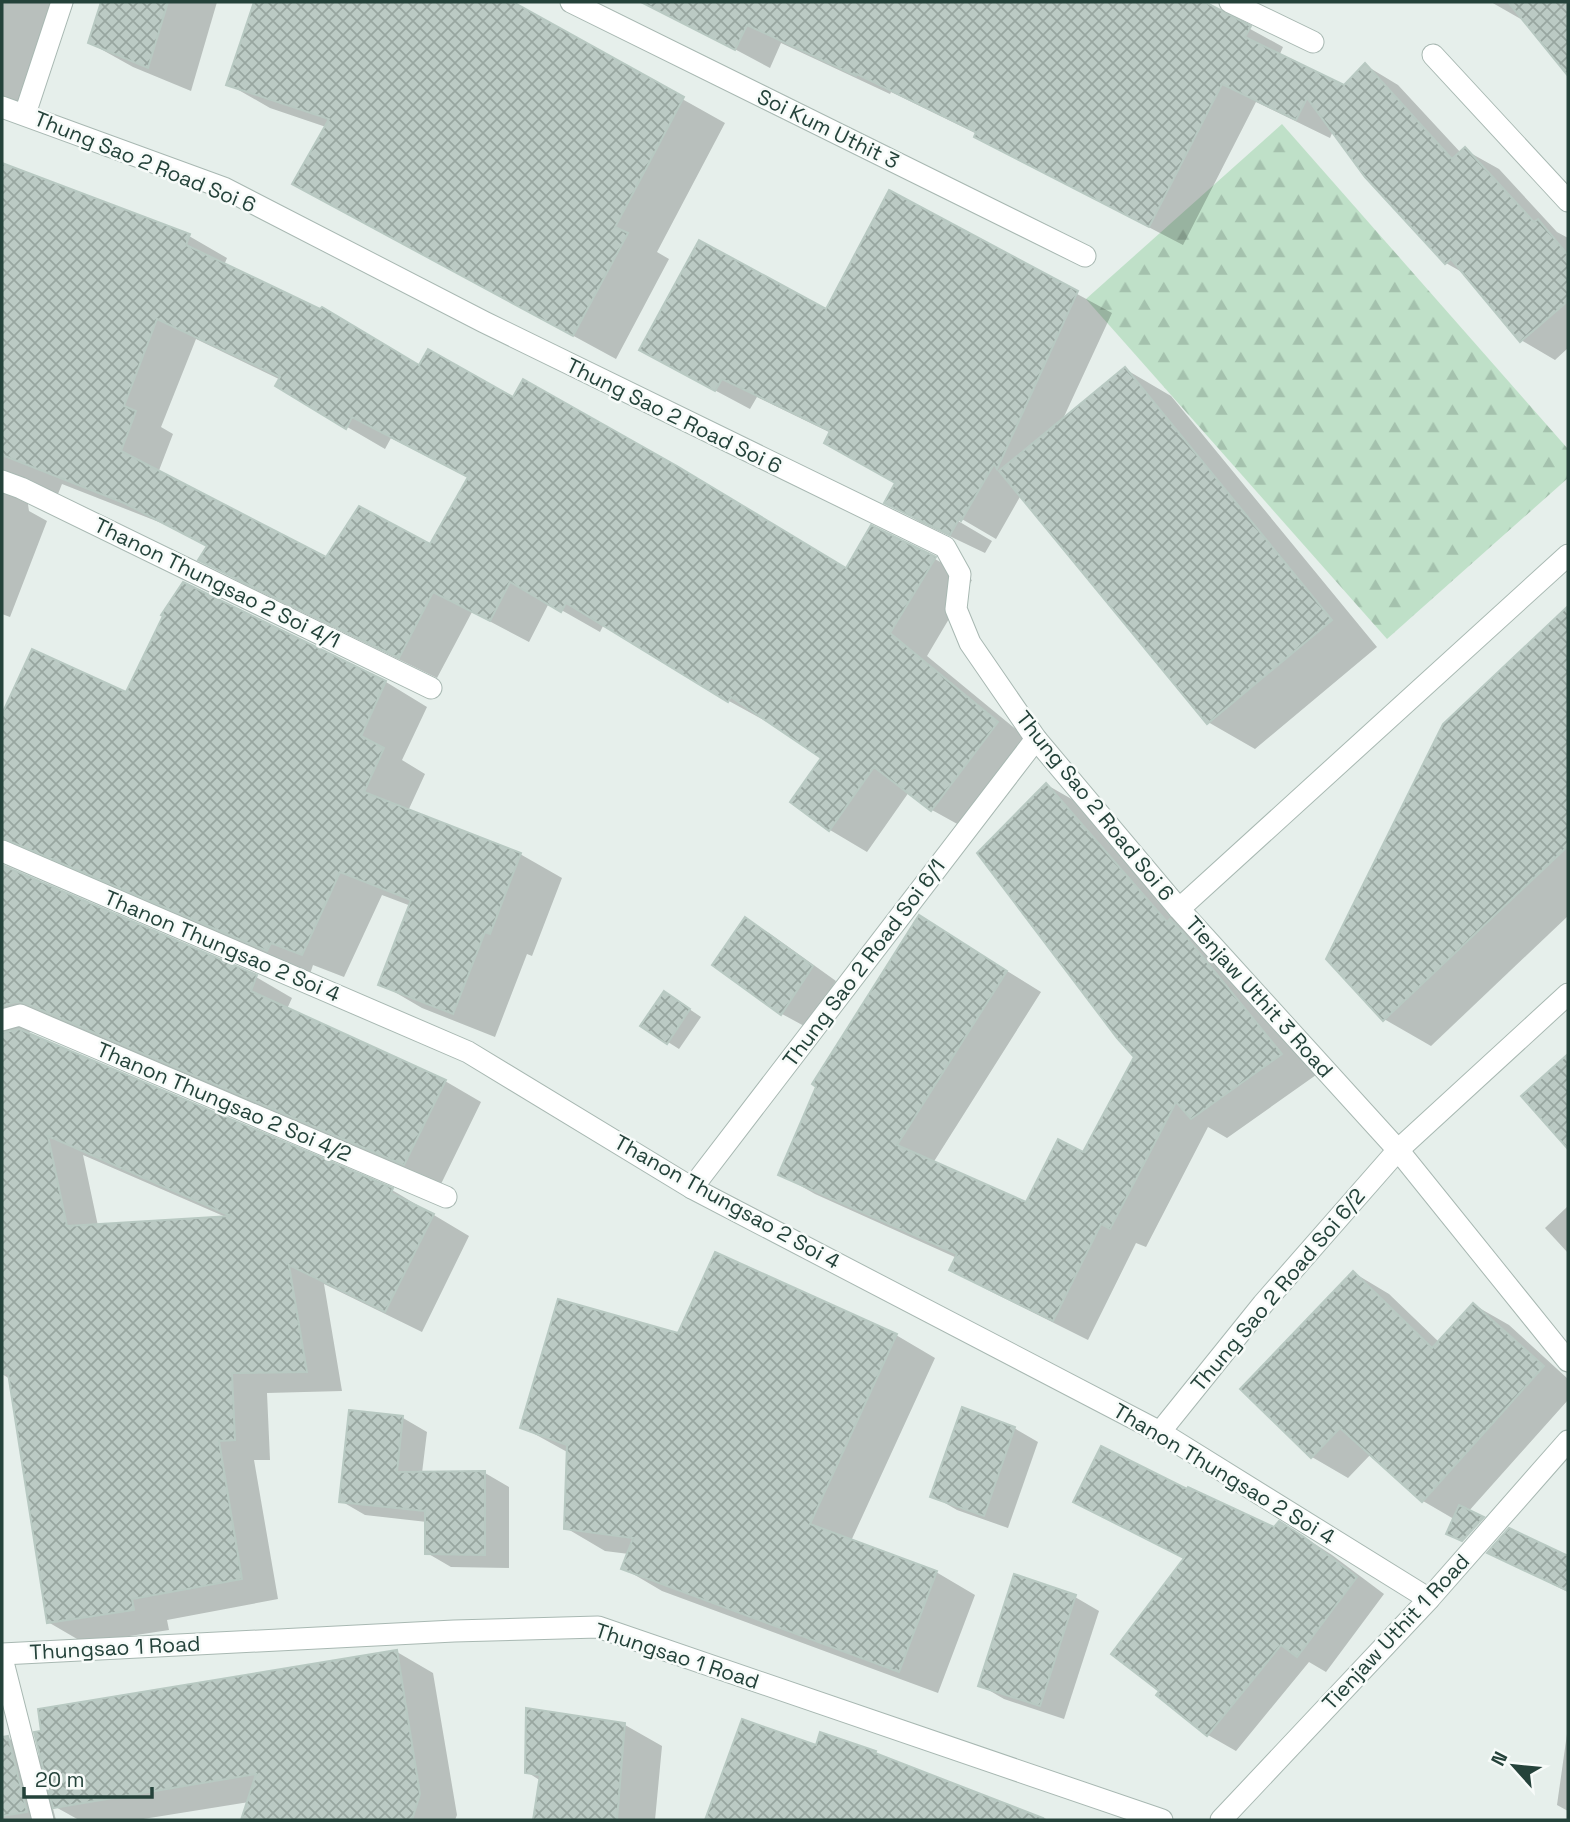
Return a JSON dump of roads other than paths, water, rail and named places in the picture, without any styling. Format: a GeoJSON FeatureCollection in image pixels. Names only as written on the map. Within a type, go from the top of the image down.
{"type":"FeatureCollection","features":[{"type":"Feature","properties":{"kind":"street"},"geometry":{"type":"LineString","coordinates":[[25,114],[62,2]]}},
{"type":"Feature","properties":{"kind":"street","name":"Soi Kum Uthit 3"},"geometry":{"type":"LineString","coordinates":[[572,2],[1085,257]]}},
{"type":"Feature","properties":{"kind":"street"},"geometry":{"type":"LineString","coordinates":[[1230,2],[1312,42]]}},
{"type":"Feature","properties":{"kind":"street"},"geometry":{"type":"LineString","coordinates":[[1433,55],[1568,201]]}},
{"type":"Feature","properties":{"kind":"street","name":"Thung Sao 2 Road Soi 6"},"geometry":{"type":"LineString","coordinates":[[2,107],[225,188],[485,322],[945,547],[960,574],[956,609],[970,643],[1036,739],[1179,909]]}},
{"type":"Feature","properties":{"kind":"street","name":"Thanon Thungsao 2 Soi 4/1"},"geometry":{"type":"LineString","coordinates":[[2,481],[431,688]]}},
{"type":"Feature","properties":{"kind":"street","name":"Tienjaw Uthit 3 Road"},"geometry":{"type":"LineString","coordinates":[[1568,555],[1179,909],[1398,1150],[1568,1361]]}},
{"type":"Feature","properties":{"kind":"street","name":"Thung Sao 2 Road Soi 6/1"},"geometry":{"type":"LineString","coordinates":[[692,1188],[1036,739]]}},
{"type":"Feature","properties":{"kind":"street","name":"Thanon Thungsao 2 Soi 4"},"geometry":{"type":"LineString","coordinates":[[2,850],[468,1052],[692,1188],[1160,1432],[1429,1599]]}},
{"type":"Feature","properties":{"kind":"street","name":"Thung Sao 2 Road Soi 6/2"},"geometry":{"type":"LineString","coordinates":[[1160,1432],[1262,1304],[1398,1150],[1568,994]]}},
{"type":"Feature","properties":{"kind":"street","name":"Thanon Thungsao 2 Soi 4/2"},"geometry":{"type":"LineString","coordinates":[[2,1020],[20,1015],[446,1197]]}},
{"type":"Feature","properties":{"kind":"street","name":"Tienjaw Uthit 1 Road"},"geometry":{"type":"LineString","coordinates":[[1221,1820],[1429,1599],[1568,1441]]}},
{"type":"Feature","properties":{"kind":"street","name":"Thungsao 1 Road"},"geometry":{"type":"LineString","coordinates":[[2,1656],[454,1631],[598,1627],[1162,1820]]}},
{"type":"Feature","properties":{"kind":"street"},"geometry":{"type":"LineString","coordinates":[[2,1656],[43,1820]]}}]}
